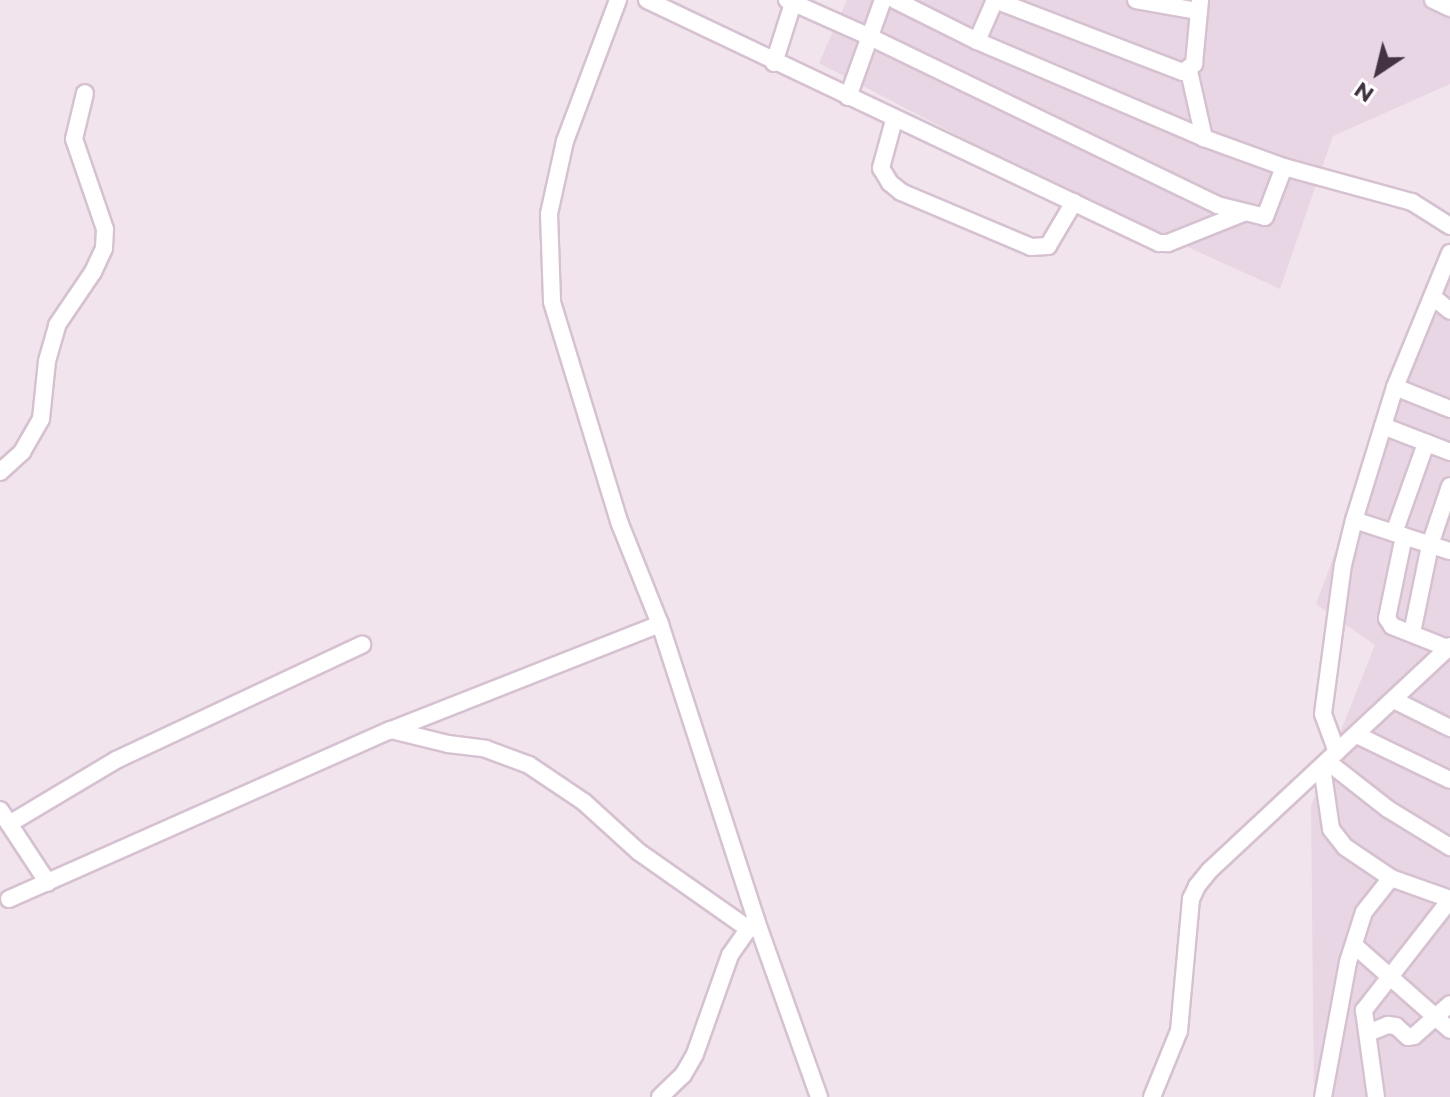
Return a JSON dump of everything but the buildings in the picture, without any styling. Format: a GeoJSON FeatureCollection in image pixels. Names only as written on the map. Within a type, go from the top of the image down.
{"type":"FeatureCollection","features":[{"type":"Feature","properties":{"kind":"street"},"geometry":{"type":"LineString","coordinates":[[618,0],[565,141],[549,214],[548,269],[564,348],[620,524],[660,624],[751,924],[819,1097]]}},
{"type":"Feature","properties":{"kind":"street"},"geometry":{"type":"LineString","coordinates":[[647,0],[894,120],[1159,243],[1168,243],[1243,213]]}},
{"type":"Feature","properties":{"kind":"street"},"geometry":{"type":"LineString","coordinates":[[848,97],[883,0]]}},
{"type":"Feature","properties":{"kind":"street"},"geometry":{"type":"LineString","coordinates":[[895,0],[977,41],[1204,138],[1284,167],[1412,202],[1450,226]]}},
{"type":"Feature","properties":{"kind":"street"},"geometry":{"type":"LineString","coordinates":[[977,41],[995,0],[1183,72],[1189,71],[1194,64],[1199,6],[1136,0]]}},
{"type":"Feature","properties":{"kind":"street"},"geometry":{"type":"LineString","coordinates":[[774,63],[790,2],[870,37],[1217,205],[1243,213],[1268,215],[1284,167]]}},
{"type":"Feature","properties":{"kind":"street"},"geometry":{"type":"LineString","coordinates":[[1189,71],[1204,138]]}},
{"type":"Feature","properties":{"kind":"street"},"geometry":{"type":"LineString","coordinates":[[0,472],[22,452],[37,429],[57,325],[93,272],[104,248],[105,229],[74,139],[85,93]]}},
{"type":"Feature","properties":{"kind":"street"},"geometry":{"type":"LineString","coordinates":[[894,120],[881,168],[890,183],[901,192],[1031,247],[1048,246],[1074,202]]}},
{"type":"Feature","properties":{"kind":"street"},"geometry":{"type":"LineString","coordinates":[[1376,1097],[1364,1010],[1450,900],[1391,878],[1337,838],[1331,829],[1329,760],[1323,714],[1343,565],[1354,520],[1395,387],[1450,253]]}},
{"type":"Feature","properties":{"kind":"street"},"geometry":{"type":"LineString","coordinates":[[1433,297],[1450,311]]}},
{"type":"Feature","properties":{"kind":"street"},"geometry":{"type":"LineString","coordinates":[[1395,387],[1450,409]]}},
{"type":"Feature","properties":{"kind":"street"},"geometry":{"type":"LineString","coordinates":[[1383,426],[1450,452]]}},
{"type":"Feature","properties":{"kind":"street"},"geometry":{"type":"LineString","coordinates":[[1152,1097],[1179,1031],[1191,899],[1197,886],[1209,871],[1449,648],[1392,626],[1387,618],[1399,535],[1426,443]]}},
{"type":"Feature","properties":{"kind":"street"},"geometry":{"type":"LineString","coordinates":[[1412,633],[1430,545],[1450,486]]}},
{"type":"Feature","properties":{"kind":"street"},"geometry":{"type":"LineString","coordinates":[[1354,520],[1450,551]]}},
{"type":"Feature","properties":{"kind":"street"},"geometry":{"type":"LineString","coordinates":[[9,899],[391,730],[660,624]]}},
{"type":"Feature","properties":{"kind":"street"},"geometry":{"type":"LineString","coordinates":[[48,883],[4,817],[116,760],[362,645]]}},
{"type":"Feature","properties":{"kind":"street"},"geometry":{"type":"LineString","coordinates":[[1394,700],[1450,728]]}},
{"type":"Feature","properties":{"kind":"street"},"geometry":{"type":"LineString","coordinates":[[391,730],[486,749],[529,765],[584,802],[639,852],[751,924]]}},
{"type":"Feature","properties":{"kind":"street"},"geometry":{"type":"LineString","coordinates":[[1357,735],[1450,780]]}},
{"type":"Feature","properties":{"kind":"street"},"geometry":{"type":"LineString","coordinates":[[1329,760],[1388,809],[1450,847]]}},
{"type":"Feature","properties":{"kind":"street"},"geometry":{"type":"LineString","coordinates":[[1323,1097],[1340,1008],[1364,912],[1391,878]]}},
{"type":"Feature","properties":{"kind":"street"},"geometry":{"type":"LineString","coordinates":[[660,1097],[683,1075],[695,1054],[711,1019],[730,955],[751,924]]}},
{"type":"Feature","properties":{"kind":"street"},"geometry":{"type":"LineString","coordinates":[[1354,945],[1391,974],[1450,1030]]}},
{"type":"Feature","properties":{"kind":"street"},"geometry":{"type":"LineString","coordinates":[[1368,1033],[1388,1025],[1396,1026],[1408,1037],[1414,1036],[1450,1004]]}},
{"type":"Feature","properties":{"kind":"street"},"geometry":{"type":"LineString","coordinates":[[1340,1008],[1364,1010]]}},
{"type":"Feature","properties":{"kind":"shaded area"},"geometry":{"type":"Polygon","coordinates":[[[847,0],[1450,0],[1450,84],[1333,136],[1280,289],[1060,189],[819,63],[847,0]]]}},
{"type":"Feature","properties":{"kind":"shaded area"},"geometry":{"type":"Polygon","coordinates":[[[1450,241],[1450,1097],[1314,1097],[1311,806],[1375,645],[1316,604],[1450,241]]]}}]}
